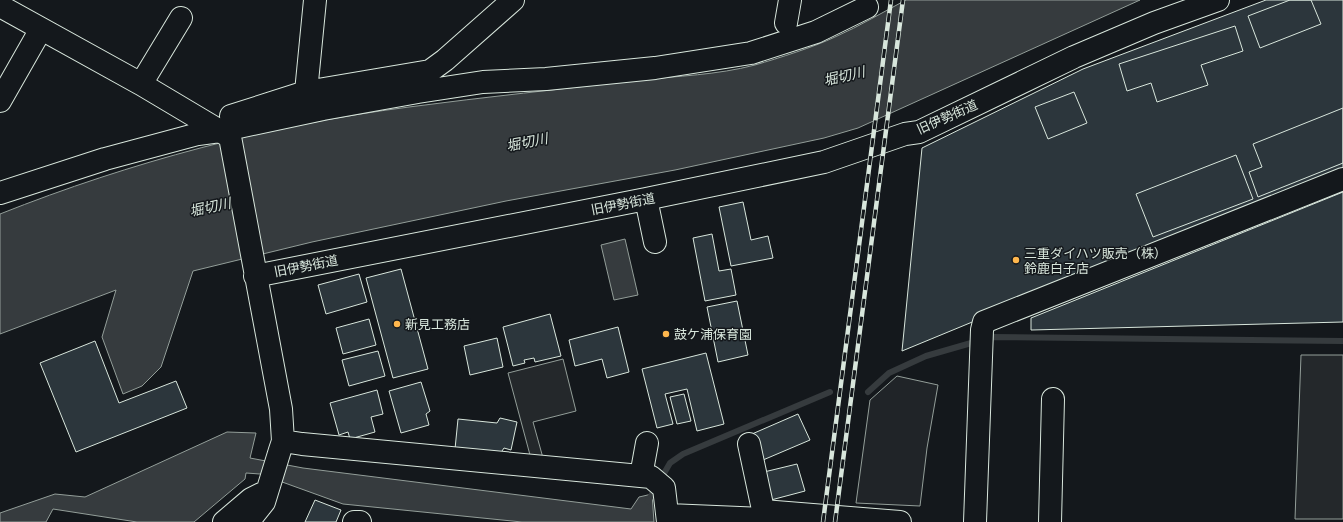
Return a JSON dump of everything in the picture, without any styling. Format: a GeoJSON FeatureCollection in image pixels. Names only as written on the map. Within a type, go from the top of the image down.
{"type":"FeatureCollection","features":[{"type":"Feature","properties":{"kind":"street"},"geometry":{"type":"LineString","coordinates":[[306,92],[315,0]]}},
{"type":"Feature","properties":{"kind":"street"},"geometry":{"type":"LineString","coordinates":[[220,131],[306,92],[430,71],[445,60],[514,0]]}},
{"type":"Feature","properties":{"kind":"street"},"geometry":{"type":"LineString","coordinates":[[786,23],[790,0]]}},
{"type":"Feature","properties":{"kind":"street","name":"旧伊勢街道"},"geometry":{"type":"LineString","coordinates":[[248,522],[264,502],[282,446],[281,409],[255,276],[646,199],[824,162],[904,134],[919,132],[1074,57],[1154,23],[1218,0]]}},
{"type":"Feature","properties":{"kind":"street"},"geometry":{"type":"LineString","coordinates":[[0,6],[140,84],[220,131],[255,276]]}},
{"type":"Feature","properties":{"kind":"street"},"geometry":{"type":"LineString","coordinates":[[0,194],[105,159],[198,134],[220,131],[323,109],[483,82],[546,80],[647,69],[751,53],[816,32],[867,7]]}},
{"type":"Feature","properties":{"kind":"street"},"geometry":{"type":"LineString","coordinates":[[140,84],[181,18]]}},
{"type":"Feature","properties":{"kind":"street"},"geometry":{"type":"LineString","coordinates":[[0,101],[41,29]]}},
{"type":"Feature","properties":{"kind":"street"},"geometry":{"type":"LineString","coordinates":[[975,522],[984,322],[1343,179]]}},
{"type":"Feature","properties":{"kind":"street"},"geometry":{"type":"LineString","coordinates":[[646,199],[655,242]]}},
{"type":"Feature","properties":{"kind":"street"},"geometry":{"type":"LineString","coordinates":[[1050,522],[1054,399]]}},
{"type":"Feature","properties":{"kind":"street"},"geometry":{"type":"LineString","coordinates":[[647,443],[652,480],[668,519],[765,519],[749,444]]}},
{"type":"Feature","properties":{"kind":"street"},"geometry":{"type":"LineString","coordinates":[[282,446],[310,445],[652,480]]}},
{"type":"Feature","properties":{"kind":"street"},"geometry":{"type":"LineString","coordinates":[[224,522],[268,486]]}},
{"type":"Feature","properties":{"kind":"street"},"geometry":{"type":"LineString","coordinates":[[763,511],[860,520],[904,522]]}},
{"type":"Feature","properties":{"kind":"street"},"geometry":{"type":"LineString","coordinates":[[354,522],[360,522]]}},
{"type":"Feature","properties":{"kind":"shaded area"},"geometry":{"type":"Polygon","coordinates":[[[1301,355],[1343,355],[1343,519],[1295,519],[1301,355]]]}},
{"type":"Feature","properties":{"kind":"shaded area"},"geometry":{"type":"Polygon","coordinates":[[[563,359],[576,411],[533,422],[543,458],[530,455],[508,373],[563,359]]]}},
{"type":"Feature","properties":{"kind":"shaded area"},"geometry":{"type":"Polygon","coordinates":[[[897,376],[938,385],[927,448],[920,506],[856,503],[870,400],[897,376]]]}},
{"type":"Feature","properties":{"kind":"water","name":"堀切川"},"geometry":{"type":"Polygon","coordinates":[[[906,0],[1140,0],[858,128],[824,138],[675,170],[506,201],[312,242],[193,271],[161,367],[142,386],[123,394],[102,337],[116,290],[0,334],[0,214],[49,195],[150,162],[253,135],[304,124],[438,103],[712,73],[755,65],[827,41],[906,0]]]}},
{"type":"Feature","properties":{"kind":"water"},"geometry":{"type":"Polygon","coordinates":[[[625,239],[638,295],[614,300],[601,245],[625,239]]]}},
{"type":"Feature","properties":{"kind":"water"},"geometry":{"type":"Polygon","coordinates":[[[227,432],[256,433],[250,458],[303,468],[631,509],[639,497],[652,494],[654,522],[522,522],[343,504],[260,474],[246,473],[245,479],[194,522],[137,522],[53,509],[46,522],[0,522],[0,513],[55,494],[85,497],[227,432]]]}},
{"type":"Feature","properties":{"kind":"building","name":"三重ダイハツ販売（株） 鈴鹿白子店"},"geometry":{"type":"Polygon","coordinates":[[[1266,0],[1343,0],[1343,169],[902,351],[922,148],[1083,69],[1266,0]]]}},
{"type":"Feature","properties":{"kind":"building"},"geometry":{"type":"Polygon","coordinates":[[[1290,0],[1311,0],[1321,24],[1260,48],[1248,16],[1290,0]]]}},
{"type":"Feature","properties":{"kind":"building"},"geometry":{"type":"Polygon","coordinates":[[[1235,26],[1243,51],[1201,65],[1208,85],[1157,102],[1151,83],[1127,91],[1119,64],[1235,26]]]}},
{"type":"Feature","properties":{"kind":"building"},"geometry":{"type":"Polygon","coordinates":[[[1074,92],[1087,123],[1048,139],[1035,107],[1074,92]]]}},
{"type":"Feature","properties":{"kind":"building"},"geometry":{"type":"Polygon","coordinates":[[[1343,108],[1343,163],[1258,197],[1249,172],[1262,167],[1253,144],[1343,108]]]}},
{"type":"Feature","properties":{"kind":"building"},"geometry":{"type":"Polygon","coordinates":[[[1236,155],[1253,199],[1153,237],[1136,194],[1236,155]]]}},
{"type":"Feature","properties":{"kind":"building"},"geometry":{"type":"Polygon","coordinates":[[[1343,192],[1343,322],[1031,330],[1031,318],[1343,192]]]}},
{"type":"Feature","properties":{"kind":"building"},"geometry":{"type":"Polygon","coordinates":[[[743,202],[751,240],[768,236],[773,258],[731,266],[719,207],[743,202]]]}},
{"type":"Feature","properties":{"kind":"building"},"geometry":{"type":"Polygon","coordinates":[[[712,234],[719,271],[731,269],[736,295],[705,301],[693,238],[712,234]]]}},
{"type":"Feature","properties":{"kind":"building","name":"新見工務店"},"geometry":{"type":"Polygon","coordinates":[[[401,269],[428,369],[393,378],[366,278],[401,269]]]}},
{"type":"Feature","properties":{"kind":"building"},"geometry":{"type":"Polygon","coordinates":[[[359,274],[367,302],[326,314],[318,285],[359,274]]]}},
{"type":"Feature","properties":{"kind":"building"},"geometry":{"type":"Polygon","coordinates":[[[737,301],[748,355],[718,362],[707,307],[737,301]]]}},
{"type":"Feature","properties":{"kind":"building"},"geometry":{"type":"Polygon","coordinates":[[[550,314],[561,356],[535,362],[534,358],[524,360],[525,363],[513,366],[503,327],[550,314]]]}},
{"type":"Feature","properties":{"kind":"building"},"geometry":{"type":"Polygon","coordinates":[[[369,319],[376,345],[343,354],[336,328],[369,319]]]}},
{"type":"Feature","properties":{"kind":"building"},"geometry":{"type":"Polygon","coordinates":[[[618,327],[629,372],[607,378],[602,359],[575,366],[569,340],[618,327]]]}},
{"type":"Feature","properties":{"kind":"building"},"geometry":{"type":"Polygon","coordinates":[[[497,338],[503,367],[470,375],[464,346],[497,338]]]}},
{"type":"Feature","properties":{"kind":"building"},"geometry":{"type":"Polygon","coordinates":[[[95,341],[119,403],[176,381],[187,408],[76,452],[40,363],[95,341]]]}},
{"type":"Feature","properties":{"kind":"building"},"geometry":{"type":"Polygon","coordinates":[[[378,351],[385,376],[349,386],[342,360],[378,351]]]}},
{"type":"Feature","properties":{"kind":"building"},"geometry":{"type":"Polygon","coordinates":[[[706,353],[724,424],[697,431],[687,389],[665,394],[673,424],[657,428],[642,369],[706,353]]]}},
{"type":"Feature","properties":{"kind":"building"},"geometry":{"type":"Polygon","coordinates":[[[421,382],[430,411],[426,414],[429,425],[401,433],[389,391],[421,382]]]}},
{"type":"Feature","properties":{"kind":"building"},"geometry":{"type":"Polygon","coordinates":[[[377,390],[383,414],[371,417],[375,432],[350,439],[348,432],[339,435],[330,403],[377,390]]]}},
{"type":"Feature","properties":{"kind":"building"},"geometry":{"type":"Polygon","coordinates":[[[684,394],[691,421],[677,424],[670,397],[684,394]]]}},
{"type":"Feature","properties":{"kind":"building"},"geometry":{"type":"Polygon","coordinates":[[[798,414],[810,440],[763,460],[752,434],[798,414]]]}},
{"type":"Feature","properties":{"kind":"building"},"geometry":{"type":"Polygon","coordinates":[[[500,418],[517,422],[511,450],[504,448],[500,454],[455,449],[458,419],[497,423],[500,418]]]}},
{"type":"Feature","properties":{"kind":"building"},"geometry":{"type":"Polygon","coordinates":[[[797,464],[805,491],[771,500],[764,472],[797,464]]]}},
{"type":"Feature","properties":{"kind":"building"},"geometry":{"type":"Polygon","coordinates":[[[315,500],[341,510],[336,522],[305,522],[315,500]]]}},
{"type":"Feature","properties":{"kind":"waterway"},"geometry":{"type":"LineString","coordinates":[[868,392],[889,373],[926,356],[992,337],[1343,341]]}},
{"type":"Feature","properties":{"kind":"waterway"},"geometry":{"type":"LineString","coordinates":[[648,501],[670,463],[683,454],[830,392]]}},
{"type":"Feature","properties":{"kind":"railway"},"geometry":{"type":"LineString","coordinates":[[823,522],[891,0]]}},
{"type":"Feature","properties":{"kind":"railway"},"geometry":{"type":"LineString","coordinates":[[835,522],[903,0]]}},
{"type":"Feature","properties":{"kind":"place","name":"三重ダイハツ販売（株） 鈴鹿白子店"},"geometry":{"type":"Point","coordinates":[1016,260]}},
{"type":"Feature","properties":{"kind":"place","name":"新見工務店"},"geometry":{"type":"Point","coordinates":[397,324]}},
{"type":"Feature","properties":{"kind":"place","name":"鼓ケ浦保育園"},"geometry":{"type":"Point","coordinates":[666,334]}}]}
